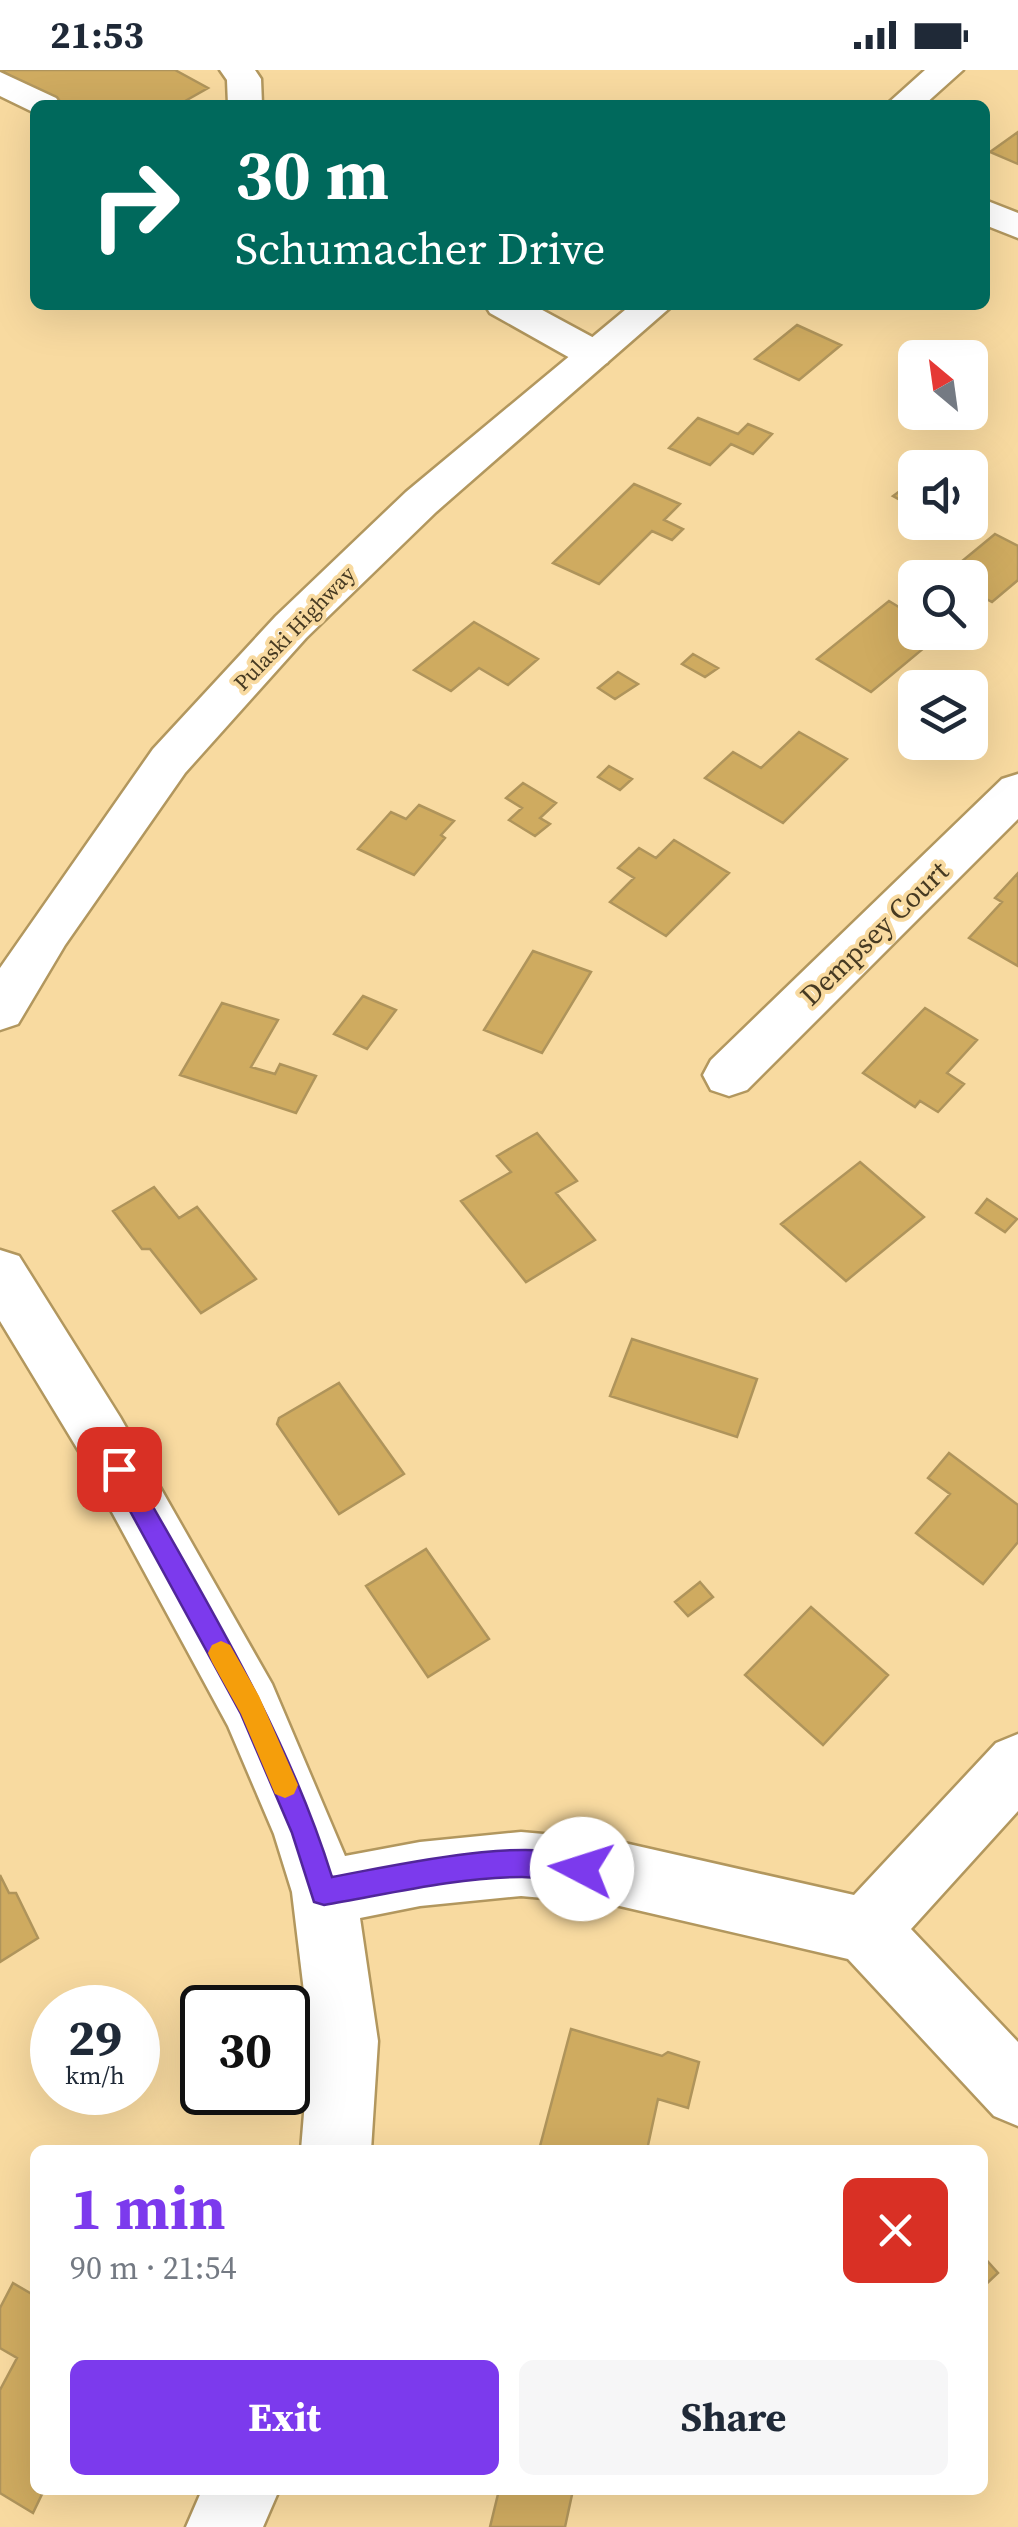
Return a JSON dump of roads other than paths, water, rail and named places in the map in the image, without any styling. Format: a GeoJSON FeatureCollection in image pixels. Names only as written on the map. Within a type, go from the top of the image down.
{"type":"FeatureCollection","features":[{"type":"Feature","properties":{"kind":"street"},"geometry":{"type":"LineString","coordinates":[[237,70],[244,79],[245,100]]}},
{"type":"Feature","properties":{"kind":"street"},"geometry":{"type":"LineString","coordinates":[[910,100],[946,70]]}},
{"type":"Feature","properties":{"kind":"street"},"geometry":{"type":"LineString","coordinates":[[0,82],[34,100]]}},
{"type":"Feature","properties":{"kind":"street"},"geometry":{"type":"LineString","coordinates":[[990,213],[1018,227]]}},
{"type":"Feature","properties":{"kind":"street"},"geometry":{"type":"LineString","coordinates":[[513,310],[593,354]]}},
{"type":"Feature","properties":{"kind":"street","name":"Pulaski Highway"},"geometry":{"type":"LineString","coordinates":[[0,1010],[48,932],[168,761],[330,590],[421,502],[648,310]]}},
{"type":"Feature","properties":{"kind":"street","name":"Dempsey Court"},"geometry":{"type":"LineString","coordinates":[[729,1074],[1018,791]]}},
{"type":"Feature","properties":{"kind":"street"},"geometry":{"type":"LineString","coordinates":[[0,1274],[100,1435],[250,1705],[305,1832],[324,1892],[344,2041],[336,2145]]}},
{"type":"Feature","properties":{"kind":"street"},"geometry":{"type":"LineString","coordinates":[[866,1930],[1018,1765]]}},
{"type":"Feature","properties":{"kind":"street"},"geometry":{"type":"LineString","coordinates":[[324,1892],[420,1874],[521,1864],[612,1872],[866,1930],[1018,2092]]}},
{"type":"Feature","properties":{"kind":"street"},"geometry":{"type":"LineString","coordinates":[[224,2527],[239,2495]]}}]}
